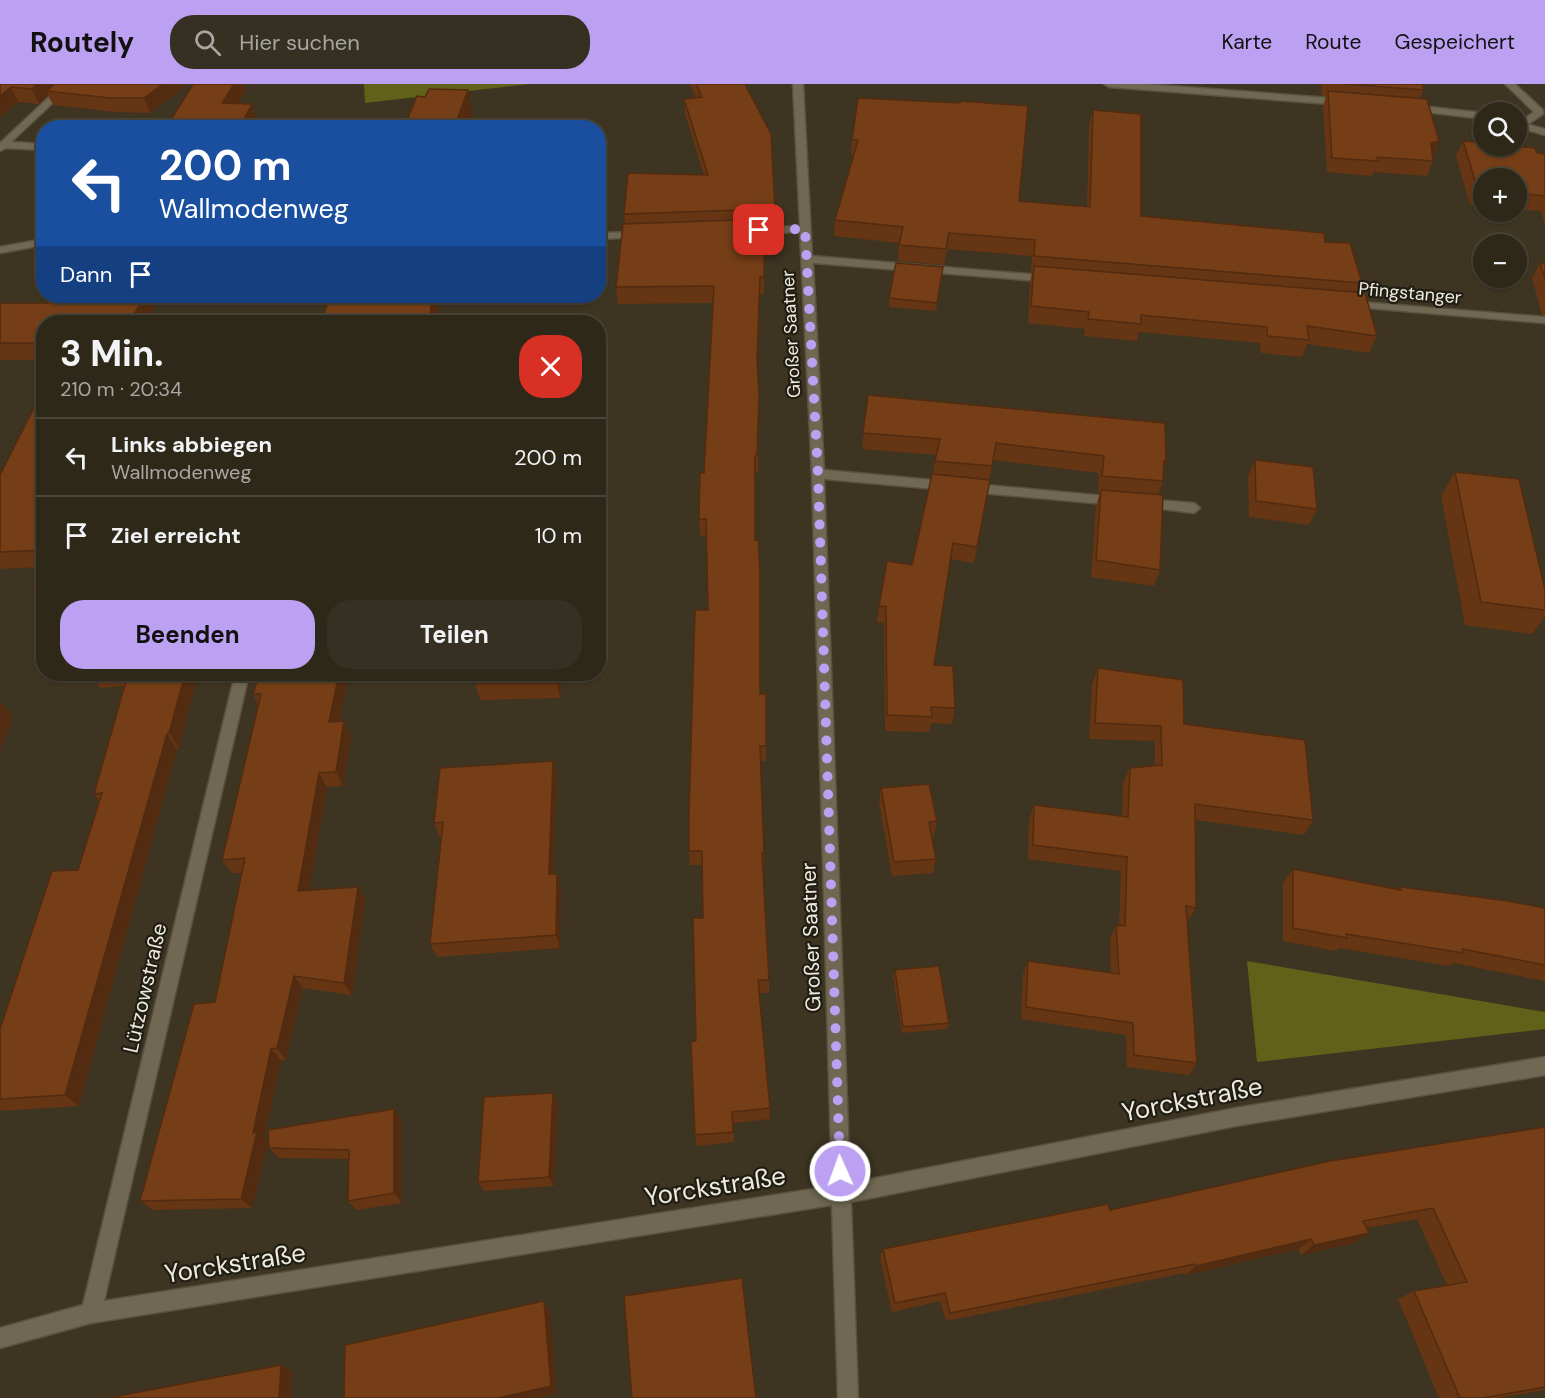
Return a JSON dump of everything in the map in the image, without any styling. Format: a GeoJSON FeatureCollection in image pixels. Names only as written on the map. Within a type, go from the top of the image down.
{"type":"FeatureCollection","features":[{"type":"Feature","properties":{"kind":"street"},"geometry":{"type":"LineString","coordinates":[[2,147],[68,84]]}},
{"type":"Feature","properties":{"kind":"street","name":"Großer Saatner"},"geometry":{"type":"LineString","coordinates":[[798,84],[818,474],[848,1398]]}},
{"type":"Feature","properties":{"kind":"street"},"geometry":{"type":"LineString","coordinates":[[1109,84],[1358,104]]}},
{"type":"Feature","properties":{"kind":"street"},"geometry":{"type":"LineString","coordinates":[[1510,84],[1540,112],[1527,119]]}},
{"type":"Feature","properties":{"kind":"street"},"geometry":{"type":"LineString","coordinates":[[1406,107],[1473,115]]}},
{"type":"Feature","properties":{"kind":"street"},"geometry":{"type":"LineString","coordinates":[[1527,126],[1545,132]]}},
{"type":"Feature","properties":{"kind":"street"},"geometry":{"type":"LineString","coordinates":[[2,147],[36,147]]}},
{"type":"Feature","properties":{"kind":"street"},"geometry":{"type":"LineString","coordinates":[[736,231],[805,229]]}},
{"type":"Feature","properties":{"kind":"street"},"geometry":{"type":"LineString","coordinates":[[606,236],[656,234]]}},
{"type":"Feature","properties":{"kind":"street"},"geometry":{"type":"LineString","coordinates":[[0,250],[36,243]]}},
{"type":"Feature","properties":{"kind":"street"},"geometry":{"type":"LineString","coordinates":[[807,259],[1069,281]]}},
{"type":"Feature","properties":{"kind":"street","name":"Pfingstanger"},"geometry":{"type":"LineString","coordinates":[[1331,303],[1545,320]]}},
{"type":"Feature","properties":{"kind":"street"},"geometry":{"type":"LineString","coordinates":[[818,474],[1194,508]]}},
{"type":"Feature","properties":{"kind":"street","name":"Lützowstraße"},"geometry":{"type":"LineString","coordinates":[[91,1313],[240,681]]}},
{"type":"Feature","properties":{"kind":"street","name":"Yorckstraße"},"geometry":{"type":"LineString","coordinates":[[0,1338],[91,1313],[841,1194],[1236,1117],[1545,1066]]}},
{"type":"Feature","properties":{"kind":"shaded area"},"geometry":{"type":"Polygon","coordinates":[[[364,84],[530,84],[365,103],[364,84]]]}},
{"type":"Feature","properties":{"kind":"shaded area"},"geometry":{"type":"Polygon","coordinates":[[[1247,961],[1545,1012],[1545,1029],[1257,1062],[1247,961]]]}},
{"type":"Feature","properties":{"kind":"building"},"geometry":{"type":"Polygon","coordinates":[[[0,84],[37,84],[32,89],[11,87],[0,96],[0,84]]]}},
{"type":"Feature","properties":{"kind":"building"},"geometry":{"type":"Polygon","coordinates":[[[54,84],[163,84],[144,98],[110,98],[47,91],[54,84]]]}},
{"type":"Feature","properties":{"kind":"building"},"geometry":{"type":"Polygon","coordinates":[[[193,84],[234,84],[222,103],[252,104],[243,120],[171,120],[193,84]]]}},
{"type":"Feature","properties":{"kind":"building"},"geometry":{"type":"Polygon","coordinates":[[[696,84],[745,84],[771,134],[775,209],[624,214],[628,173],[708,175],[684,99],[702,97],[696,84]]]}},
{"type":"Feature","properties":{"kind":"building"},"geometry":{"type":"Polygon","coordinates":[[[1345,84],[1422,84],[1424,90],[1345,84]]]}},
{"type":"Feature","properties":{"kind":"building"},"geometry":{"type":"Polygon","coordinates":[[[429,89],[468,90],[457,120],[407,120],[417,96],[425,97],[429,89]]]}},
{"type":"Feature","properties":{"kind":"building"},"geometry":{"type":"Polygon","coordinates":[[[1328,91],[1427,99],[1439,141],[1431,143],[1433,161],[1377,157],[1378,161],[1332,158],[1328,91]]]}},
{"type":"Feature","properties":{"kind":"building"},"geometry":{"type":"Polygon","coordinates":[[[858,98],[1028,106],[1019,201],[1090,207],[1093,110],[1141,114],[1141,216],[1324,233],[1325,242],[1350,243],[1362,283],[1034,256],[1035,240],[949,233],[946,249],[899,245],[903,227],[835,220],[858,140],[852,140],[858,98]]]}},
{"type":"Feature","properties":{"kind":"building"},"geometry":{"type":"Polygon","coordinates":[[[1463,141],[1473,142],[1473,156],[1527,156],[1527,147],[1535,148],[1537,153],[1545,154],[1545,196],[1527,194],[1527,168],[1473,168],[1473,174],[1463,141]]]}},
{"type":"Feature","properties":{"kind":"building"},"geometry":{"type":"Polygon","coordinates":[[[765,219],[764,277],[760,277],[757,360],[759,395],[757,456],[755,456],[755,540],[758,539],[760,572],[760,694],[766,694],[766,746],[760,746],[764,853],[762,853],[769,980],[758,980],[770,1108],[732,1112],[733,1132],[695,1135],[691,1042],[696,1041],[693,918],[703,918],[702,851],[689,851],[689,814],[695,610],[708,610],[706,519],[699,519],[700,473],[704,473],[714,286],[616,287],[623,224],[765,219]]]}},
{"type":"Feature","properties":{"kind":"building"},"geometry":{"type":"Polygon","coordinates":[[[896,263],[943,267],[937,303],[889,298],[896,263]]]}},
{"type":"Feature","properties":{"kind":"building"},"geometry":{"type":"Polygon","coordinates":[[[1540,263],[1545,264],[1545,279],[1540,263]]]}},
{"type":"Feature","properties":{"kind":"building"},"geometry":{"type":"Polygon","coordinates":[[[1034,266],[1365,293],[1377,336],[1307,326],[1309,340],[1267,336],[1267,327],[1141,315],[1141,324],[1088,319],[1089,312],[1031,306],[1034,266]]]}},
{"type":"Feature","properties":{"kind":"building"},"geometry":{"type":"Polygon","coordinates":[[[0,303],[140,303],[134,315],[36,315],[36,343],[0,343],[0,303]]]}},
{"type":"Feature","properties":{"kind":"building"},"geometry":{"type":"Polygon","coordinates":[[[327,303],[431,303],[430,315],[324,315],[327,303]]]}},
{"type":"Feature","properties":{"kind":"building"},"geometry":{"type":"Polygon","coordinates":[[[868,395],[1165,423],[1166,461],[1164,461],[1163,481],[1102,476],[1104,456],[996,443],[992,466],[935,461],[940,439],[863,433],[868,395]]]}},
{"type":"Feature","properties":{"kind":"building"},"geometry":{"type":"Polygon","coordinates":[[[36,404],[36,550],[0,552],[0,475],[36,404]]]}},
{"type":"Feature","properties":{"kind":"building"},"geometry":{"type":"Polygon","coordinates":[[[1255,460],[1313,467],[1317,509],[1256,501],[1255,460]]]}},
{"type":"Feature","properties":{"kind":"building"},"geometry":{"type":"Polygon","coordinates":[[[1455,472],[1519,479],[1545,590],[1545,610],[1481,602],[1455,472]]]}},
{"type":"Feature","properties":{"kind":"building"},"geometry":{"type":"Polygon","coordinates":[[[932,474],[990,480],[977,547],[953,543],[934,665],[953,666],[955,708],[931,707],[932,717],[887,715],[886,607],[879,606],[887,561],[912,565],[932,474]]]}},
{"type":"Feature","properties":{"kind":"building"},"geometry":{"type":"Polygon","coordinates":[[[1101,490],[1163,495],[1160,570],[1096,560],[1101,490]]]}},
{"type":"Feature","properties":{"kind":"building"},"geometry":{"type":"Polygon","coordinates":[[[1098,668],[1183,680],[1184,724],[1305,740],[1313,820],[1195,804],[1196,908],[1186,906],[1197,1063],[1134,1055],[1133,1023],[1026,1007],[1028,961],[1119,974],[1116,925],[1125,926],[1127,857],[1033,845],[1034,805],[1128,817],[1130,768],[1162,765],[1161,726],[1095,723],[1098,668]]]}},
{"type":"Feature","properties":{"kind":"building"},"geometry":{"type":"Polygon","coordinates":[[[126,681],[183,681],[65,1095],[0,1099],[0,1029],[52,871],[78,870],[102,793],[94,794],[126,681]]]}},
{"type":"Feature","properties":{"kind":"building"},"geometry":{"type":"Polygon","coordinates":[[[257,681],[338,681],[329,722],[344,721],[336,772],[319,773],[298,891],[358,887],[344,983],[294,976],[277,1048],[271,1049],[253,1133],[257,1132],[241,1199],[140,1201],[194,1004],[215,1002],[245,858],[222,860],[261,694],[253,694],[257,681]]]}},
{"type":"Feature","properties":{"kind":"building"},"geometry":{"type":"Polygon","coordinates":[[[476,681],[557,681],[557,683],[475,684],[476,681]]]}},
{"type":"Feature","properties":{"kind":"building"},"geometry":{"type":"Polygon","coordinates":[[[553,761],[549,874],[557,874],[556,935],[430,944],[443,822],[434,823],[440,768],[553,761]]]}},
{"type":"Feature","properties":{"kind":"building"},"geometry":{"type":"Polygon","coordinates":[[[929,784],[937,821],[929,822],[936,859],[894,862],[881,788],[929,784]]]}},
{"type":"Feature","properties":{"kind":"building"},"geometry":{"type":"Polygon","coordinates":[[[1293,869],[1401,890],[1401,887],[1545,908],[1545,965],[1462,949],[1463,953],[1346,934],[1347,938],[1293,928],[1293,869]]]}},
{"type":"Feature","properties":{"kind":"building"},"geometry":{"type":"Polygon","coordinates":[[[939,966],[949,1023],[903,1027],[895,970],[939,966]]]}},
{"type":"Feature","properties":{"kind":"building"},"geometry":{"type":"Polygon","coordinates":[[[553,1093],[549,1177],[478,1182],[484,1097],[553,1093]]]}},
{"type":"Feature","properties":{"kind":"building"},"geometry":{"type":"Polygon","coordinates":[[[394,1109],[394,1193],[348,1201],[349,1150],[269,1148],[268,1130],[394,1109]]]}},
{"type":"Feature","properties":{"kind":"building"},"geometry":{"type":"Polygon","coordinates":[[[1545,1127],[1545,1387],[1483,1398],[1460,1398],[1414,1291],[1467,1282],[1433,1208],[1363,1221],[1369,1233],[1314,1245],[1311,1239],[1196,1266],[1195,1264],[950,1313],[945,1293],[895,1303],[883,1249],[1108,1204],[1110,1210],[1330,1161],[1545,1127]]]}},
{"type":"Feature","properties":{"kind":"building"},"geometry":{"type":"Polygon","coordinates":[[[742,1278],[756,1398],[632,1398],[624,1296],[742,1278]]]}},
{"type":"Feature","properties":{"kind":"building"},"geometry":{"type":"Polygon","coordinates":[[[544,1301],[551,1386],[498,1398],[344,1398],[345,1345],[544,1301]]]}},
{"type":"Feature","properties":{"kind":"building"},"geometry":{"type":"Polygon","coordinates":[[[281,1365],[279,1398],[108,1398],[281,1365]]]}},
{"type":"Feature","properties":{"kind":"route"},"geometry":{"type":"LineString","coordinates":[[759,230],[805,229],[818,474],[840,1171]]}}]}
